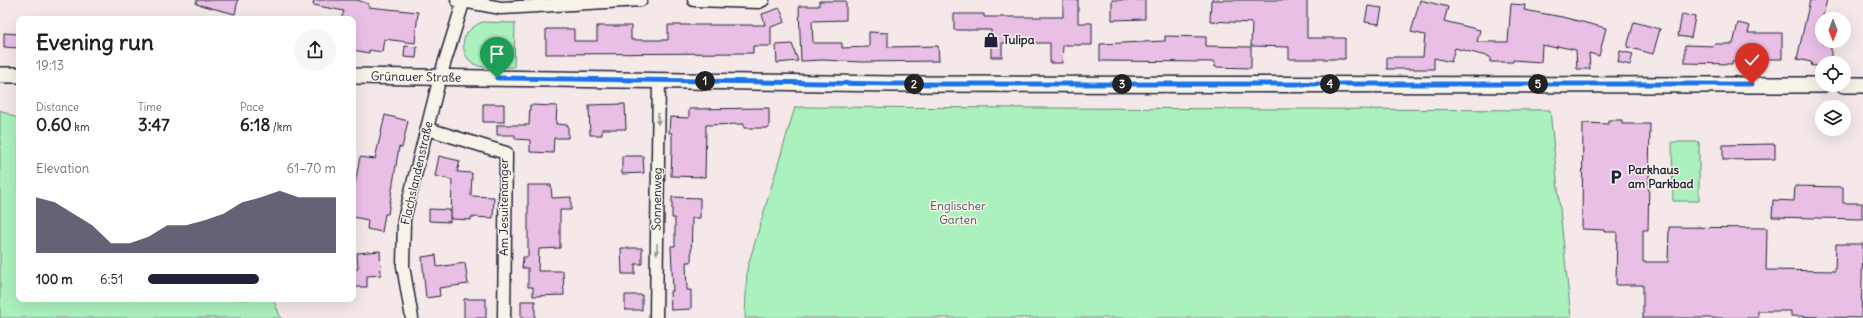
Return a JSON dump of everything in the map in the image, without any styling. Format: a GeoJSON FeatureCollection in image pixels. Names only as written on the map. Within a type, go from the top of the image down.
{"type":"FeatureCollection","features":[{"type":"Feature","properties":{"kind":"street"},"geometry":{"type":"LineString","coordinates":[[461,1],[501,8],[641,0]]}},
{"type":"Feature","properties":{"kind":"street"},"geometry":{"type":"LineString","coordinates":[[694,0],[759,2],[763,0]]}},
{"type":"Feature","properties":{"kind":"street","name":"Flachslandenstraße"},"geometry":{"type":"LineString","coordinates":[[412,318],[403,266],[404,219],[461,1]]}},
{"type":"Feature","properties":{"kind":"street"},"geometry":{"type":"LineString","coordinates":[[0,75],[16,75]]}},
{"type":"Feature","properties":{"kind":"street","name":"Grünauer Straße"},"geometry":{"type":"LineString","coordinates":[[356,76],[893,84],[1815,84]]}},
{"type":"Feature","properties":{"kind":"street","name":"Sonnenweg"},"geometry":{"type":"LineString","coordinates":[[656,318],[659,80]]}},
{"type":"Feature","properties":{"kind":"street"},"geometry":{"type":"LineString","coordinates":[[1851,85],[1863,85]]}},
{"type":"Feature","properties":{"kind":"street","name":"Am Jesuitenanger"},"geometry":{"type":"LineString","coordinates":[[428,129],[506,154],[504,318]]}},
{"type":"Feature","properties":{"kind":"green space"},"geometry":{"type":"Polygon","coordinates":[[[482,22],[515,23],[514,67],[484,67],[472,63],[466,56],[463,46],[465,37],[470,30],[482,22]]]}},
{"type":"Feature","properties":{"kind":"green space","name":"Englischer Garten"},"geometry":{"type":"Polygon","coordinates":[[[795,107],[1550,110],[1571,318],[745,318],[747,269],[795,107]]]}},
{"type":"Feature","properties":{"kind":"green space"},"geometry":{"type":"Polygon","coordinates":[[[0,110],[16,118],[16,302],[274,302],[281,318],[0,318],[0,110]]]}},
{"type":"Feature","properties":{"kind":"green space"},"geometry":{"type":"Polygon","coordinates":[[[1672,142],[1699,142],[1699,201],[1673,201],[1672,142]]]}},
{"type":"Feature","properties":{"kind":"building"},"geometry":{"type":"Polygon","coordinates":[[[197,0],[238,0],[235,14],[196,4],[197,0]]]}},
{"type":"Feature","properties":{"kind":"building"},"geometry":{"type":"Polygon","coordinates":[[[314,0],[357,0],[369,4],[368,7],[418,12],[415,43],[384,39],[382,52],[369,50],[369,53],[356,51],[356,16],[342,16],[344,11],[313,5],[314,0]]]}},
{"type":"Feature","properties":{"kind":"building"},"geometry":{"type":"Polygon","coordinates":[[[1063,0],[1078,0],[1078,23],[1092,23],[1092,45],[1063,45],[1062,63],[1050,63],[1050,43],[1002,43],[1002,57],[991,57],[991,30],[954,30],[954,14],[984,14],[984,17],[1063,17],[1063,0]]]}},
{"type":"Feature","properties":{"kind":"building"},"geometry":{"type":"Polygon","coordinates":[[[1112,0],[1145,0],[1145,19],[1112,20],[1112,0]]]}},
{"type":"Feature","properties":{"kind":"building"},"geometry":{"type":"Polygon","coordinates":[[[1211,0],[1307,0],[1307,38],[1345,38],[1345,59],[1289,59],[1289,47],[1251,46],[1252,23],[1210,21],[1211,0]]]}},
{"type":"Feature","properties":{"kind":"building"},"geometry":{"type":"Polygon","coordinates":[[[1420,0],[1448,7],[1444,21],[1480,30],[1477,42],[1508,42],[1511,4],[1525,5],[1524,10],[1562,17],[1606,28],[1599,56],[1589,53],[1590,69],[1577,69],[1576,50],[1542,45],[1541,62],[1513,60],[1513,62],[1490,62],[1490,57],[1455,48],[1451,62],[1434,58],[1434,69],[1387,69],[1387,57],[1423,57],[1425,35],[1411,32],[1420,0]]]}},
{"type":"Feature","properties":{"kind":"building"},"geometry":{"type":"Polygon","coordinates":[[[1810,0],[1827,0],[1824,12],[1815,12],[1815,48],[1831,48],[1831,56],[1815,56],[1815,66],[1812,66],[1811,62],[1797,59],[1810,0]]]}},
{"type":"Feature","properties":{"kind":"building"},"geometry":{"type":"Polygon","coordinates":[[[819,1],[846,1],[846,20],[812,21],[813,43],[842,43],[842,48],[869,47],[869,32],[888,33],[888,47],[938,46],[939,61],[801,61],[799,6],[819,6],[819,1]]]}},
{"type":"Feature","properties":{"kind":"building"},"geometry":{"type":"Polygon","coordinates":[[[1368,6],[1382,8],[1379,24],[1365,22],[1368,6]]]}},
{"type":"Feature","properties":{"kind":"building"},"geometry":{"type":"Polygon","coordinates":[[[780,8],[785,22],[771,27],[771,46],[753,46],[753,53],[546,54],[546,29],[574,29],[574,41],[597,41],[597,26],[631,26],[631,40],[668,40],[668,25],[765,25],[762,14],[780,8]]]}},
{"type":"Feature","properties":{"kind":"building"},"geometry":{"type":"Polygon","coordinates":[[[1682,14],[1695,17],[1691,38],[1678,36],[1682,14]]]}},
{"type":"Feature","properties":{"kind":"building"},"geometry":{"type":"Polygon","coordinates":[[[1634,22],[1660,29],[1653,54],[1627,47],[1634,22]]]}},
{"type":"Feature","properties":{"kind":"building"},"geometry":{"type":"Polygon","coordinates":[[[1738,23],[1750,26],[1748,33],[1782,33],[1782,59],[1738,59],[1738,61],[1732,61],[1732,64],[1685,63],[1685,45],[1714,46],[1714,44],[1733,44],[1738,23]]]}},
{"type":"Feature","properties":{"kind":"building"},"geometry":{"type":"Polygon","coordinates":[[[4,33],[16,34],[16,48],[4,47],[4,33]]]}},
{"type":"Feature","properties":{"kind":"building"},"geometry":{"type":"Polygon","coordinates":[[[1165,36],[1206,37],[1206,46],[1251,47],[1251,68],[1215,67],[1215,62],[1100,61],[1100,44],[1165,41],[1165,36]]]}},
{"type":"Feature","properties":{"kind":"building"},"geometry":{"type":"Polygon","coordinates":[[[792,44],[798,61],[777,63],[776,45],[792,44]]]}},
{"type":"Feature","properties":{"kind":"building"},"geometry":{"type":"Polygon","coordinates":[[[405,46],[417,47],[416,58],[404,57],[405,46]]]}},
{"type":"Feature","properties":{"kind":"building"},"geometry":{"type":"Polygon","coordinates":[[[1620,51],[1633,54],[1630,65],[1618,62],[1620,51]]]}},
{"type":"Feature","properties":{"kind":"building"},"geometry":{"type":"Polygon","coordinates":[[[483,104],[504,104],[504,122],[483,122],[483,104]]]}},
{"type":"Feature","properties":{"kind":"building"},"geometry":{"type":"Polygon","coordinates":[[[625,104],[626,129],[602,129],[602,135],[590,135],[589,105],[625,104]]]}},
{"type":"Feature","properties":{"kind":"building"},"geometry":{"type":"Polygon","coordinates":[[[530,105],[557,106],[556,124],[568,125],[568,138],[554,138],[553,153],[530,152],[530,140],[515,139],[515,135],[497,135],[497,125],[529,125],[530,105]]]}},
{"type":"Feature","properties":{"kind":"building"},"geometry":{"type":"Polygon","coordinates":[[[769,108],[769,128],[744,128],[744,124],[706,125],[705,177],[671,176],[672,133],[669,133],[670,117],[689,118],[689,109],[769,108]]]}},
{"type":"Feature","properties":{"kind":"building"},"geometry":{"type":"Polygon","coordinates":[[[385,115],[408,121],[402,148],[399,147],[388,214],[385,214],[382,232],[367,229],[368,220],[356,218],[356,179],[360,157],[375,159],[385,115]]]}},
{"type":"Feature","properties":{"kind":"building"},"geometry":{"type":"Polygon","coordinates":[[[1608,120],[1622,120],[1622,124],[1650,124],[1648,230],[1643,230],[1643,262],[1668,262],[1669,227],[1767,228],[1766,270],[1835,271],[1836,244],[1863,244],[1861,318],[1791,316],[1791,311],[1758,311],[1758,318],[1643,318],[1643,285],[1616,285],[1617,232],[1582,229],[1583,123],[1608,124],[1608,120]]]}},
{"type":"Feature","properties":{"kind":"building"},"geometry":{"type":"Polygon","coordinates":[[[1775,144],[1775,159],[1723,160],[1723,145],[1775,144]]]}},
{"type":"Feature","properties":{"kind":"building"},"geometry":{"type":"Polygon","coordinates":[[[439,156],[460,161],[457,172],[472,173],[471,196],[494,197],[493,218],[471,217],[471,220],[451,219],[452,180],[435,176],[439,156]]]}},
{"type":"Feature","properties":{"kind":"building"},"geometry":{"type":"Polygon","coordinates":[[[622,156],[643,156],[644,173],[622,174],[622,156]]]}},
{"type":"Feature","properties":{"kind":"building"},"geometry":{"type":"Polygon","coordinates":[[[528,185],[551,185],[552,198],[571,197],[571,210],[560,210],[560,248],[539,249],[538,271],[563,271],[564,295],[533,296],[533,287],[528,287],[528,268],[522,268],[523,257],[528,257],[528,185]]]}},
{"type":"Feature","properties":{"kind":"building"},"geometry":{"type":"Polygon","coordinates":[[[1795,186],[1843,187],[1843,203],[1862,203],[1862,219],[1772,217],[1773,200],[1794,201],[1795,186]]]}},
{"type":"Feature","properties":{"kind":"building"},"geometry":{"type":"Polygon","coordinates":[[[672,197],[700,198],[700,218],[692,218],[691,262],[686,262],[687,290],[691,290],[691,309],[671,310],[670,291],[673,291],[671,246],[675,246],[675,218],[672,218],[672,197]]]}},
{"type":"Feature","properties":{"kind":"building"},"geometry":{"type":"Polygon","coordinates":[[[429,209],[450,210],[450,222],[429,221],[429,209]]]}},
{"type":"Feature","properties":{"kind":"building"},"geometry":{"type":"Polygon","coordinates":[[[621,248],[642,248],[642,264],[635,264],[635,274],[622,274],[621,248]]]}},
{"type":"Feature","properties":{"kind":"building"},"geometry":{"type":"Polygon","coordinates":[[[380,251],[381,275],[367,276],[367,287],[356,287],[356,269],[358,269],[357,253],[380,251]]]}},
{"type":"Feature","properties":{"kind":"building"},"geometry":{"type":"Polygon","coordinates":[[[436,255],[437,267],[465,263],[468,284],[439,288],[440,296],[426,298],[422,257],[436,255]]]}},
{"type":"Feature","properties":{"kind":"building"},"geometry":{"type":"Polygon","coordinates":[[[625,295],[642,295],[642,310],[625,310],[625,295]]]}},
{"type":"Feature","properties":{"kind":"building"},"geometry":{"type":"Polygon","coordinates":[[[464,299],[486,299],[486,318],[464,318],[464,299]]]}},
{"type":"Feature","properties":{"kind":"building"},"geometry":{"type":"Polygon","coordinates":[[[521,301],[535,301],[535,318],[521,318],[521,301]]]}},
{"type":"Feature","properties":{"kind":"place","name":"Tulipa"},"geometry":{"type":"Point","coordinates":[991,40]}},
{"type":"Feature","properties":{"kind":"place","name":"Parkhaus am Parkbad"},"geometry":{"type":"Point","coordinates":[1616,177]}},
{"type":"Feature","properties":{"kind":"route"},"geometry":{"type":"LineString","coordinates":[[497,78],[893,84],[1752,84]]}}]}
